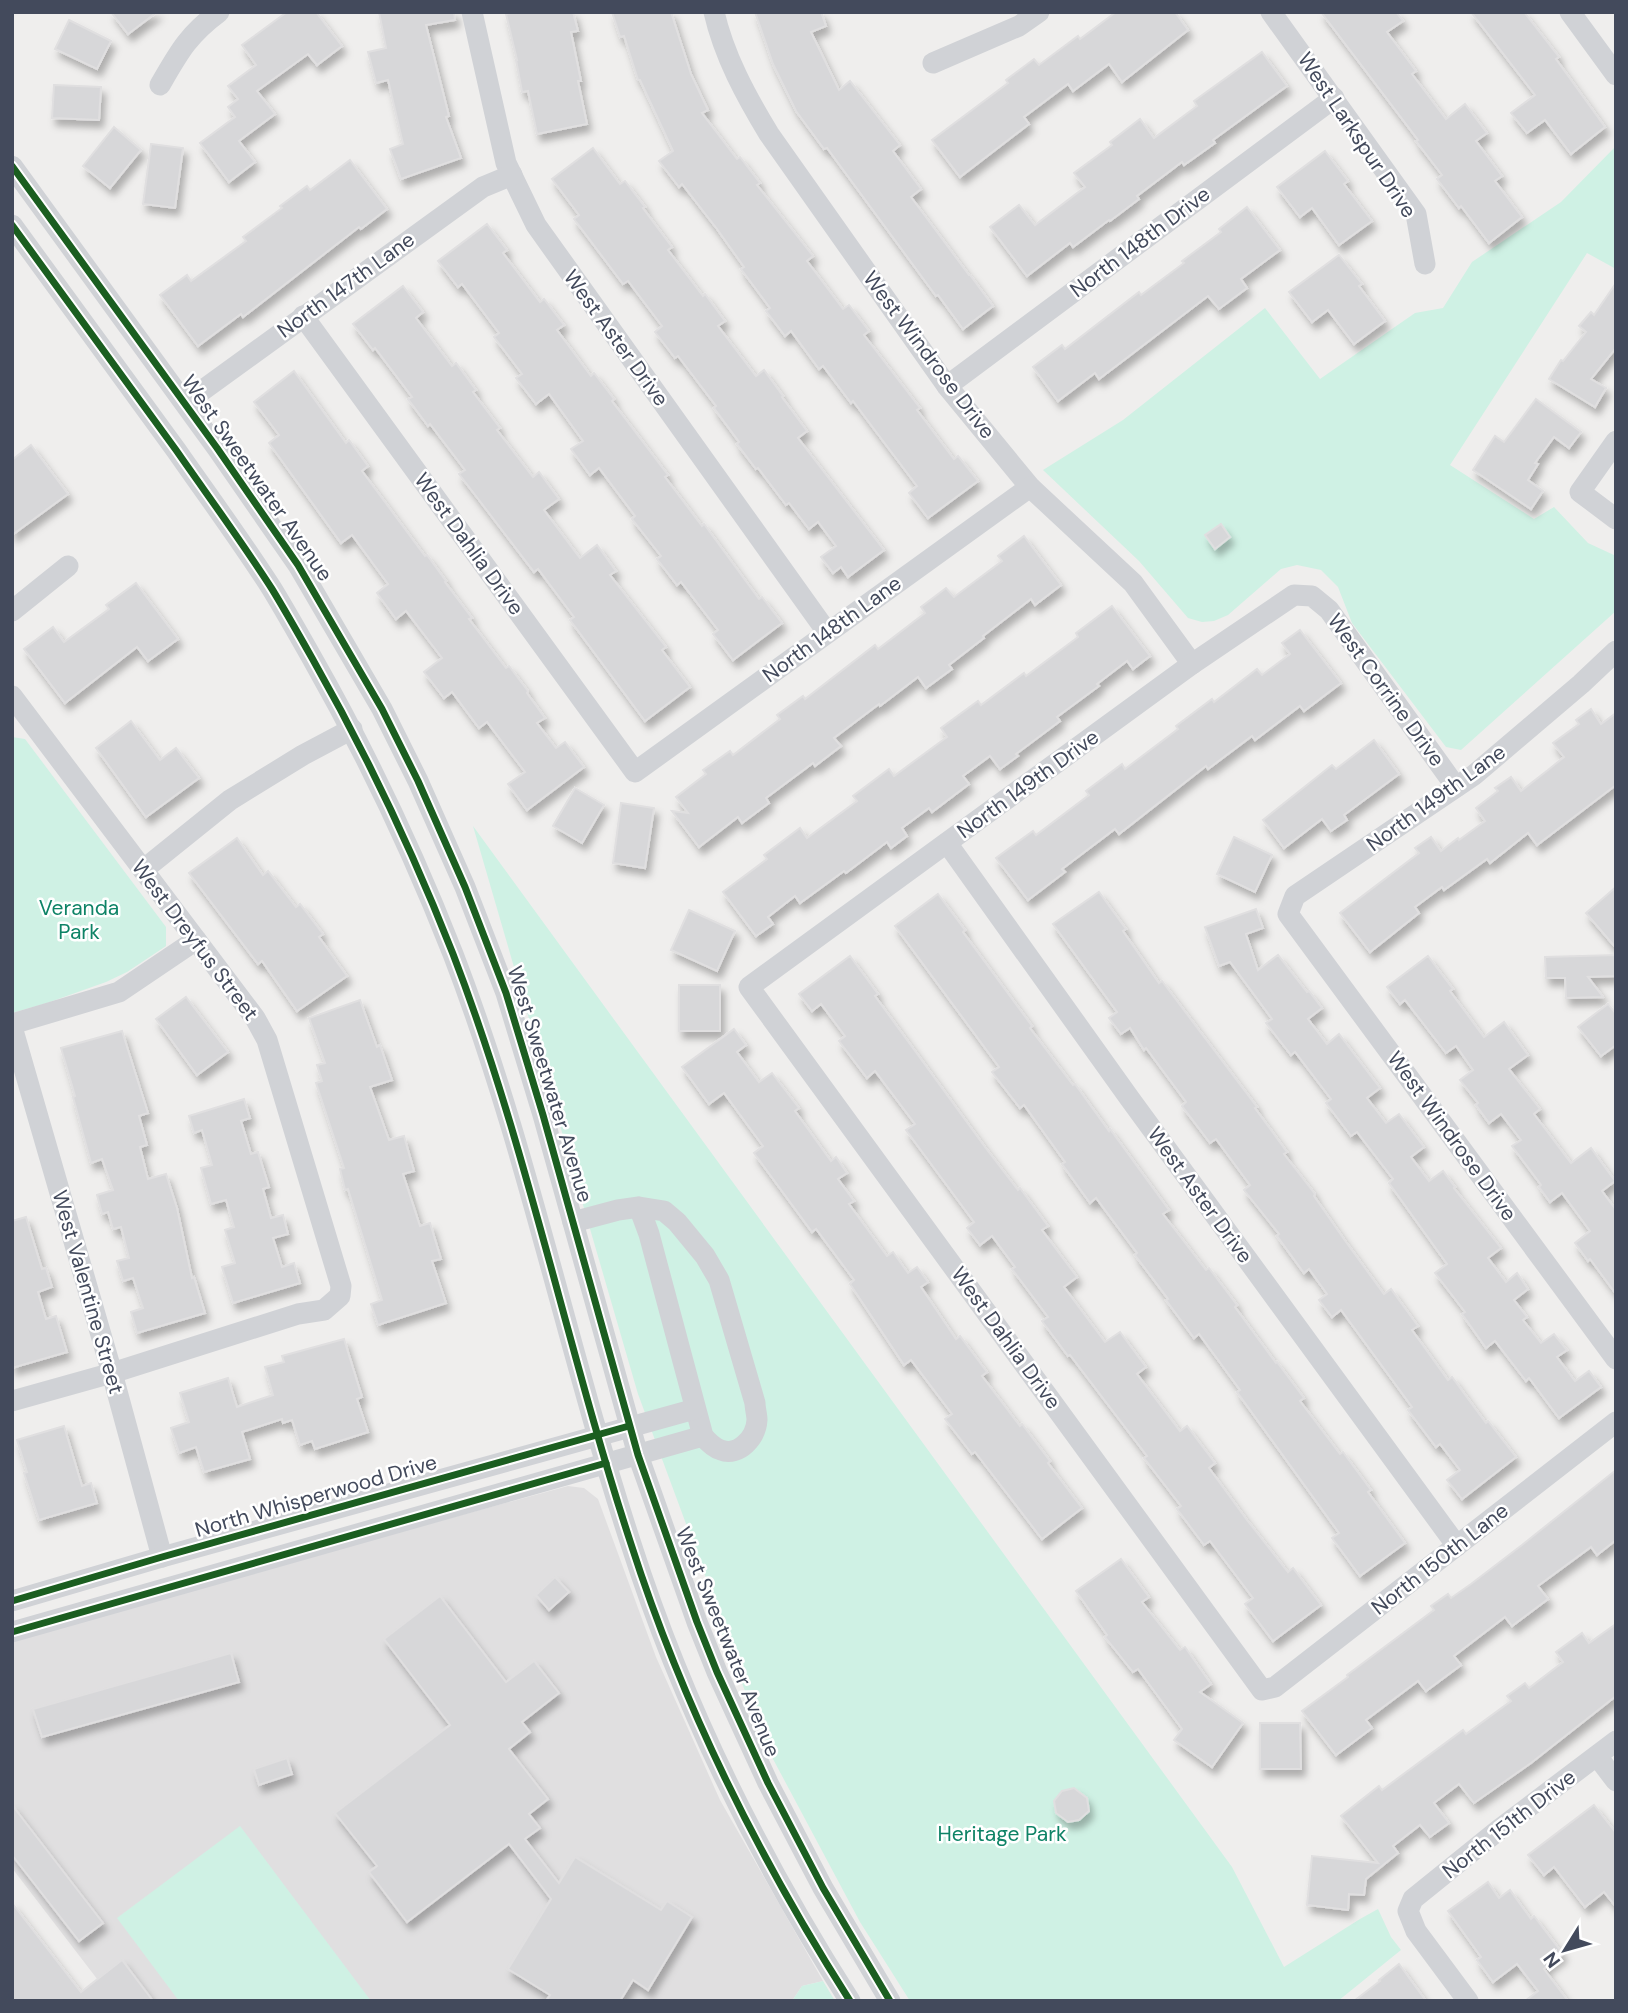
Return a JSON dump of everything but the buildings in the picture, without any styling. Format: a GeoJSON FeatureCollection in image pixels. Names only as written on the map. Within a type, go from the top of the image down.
{"type":"FeatureCollection","features":[{"type":"Feature","properties":{"kind":"street"},"geometry":{"type":"LineString","coordinates":[[160,85],[181,48],[199,27],[219,12]]}},
{"type":"Feature","properties":{"kind":"street","name":"West Aster Drive"},"geometry":{"type":"LineString","coordinates":[[472,12],[506,163],[536,225],[827,632]]}},
{"type":"Feature","properties":{"kind":"street","name":"West Windrose Drive"},"geometry":{"type":"LineString","coordinates":[[715,12],[728,57],[749,101],[769,134],[947,386],[1030,487],[1133,583],[1192,664]]}},
{"type":"Feature","properties":{"kind":"street"},"geometry":{"type":"LineString","coordinates":[[933,63],[1019,26],[1039,12]]}},
{"type":"Feature","properties":{"kind":"street","name":"West Larkspur Drive"},"geometry":{"type":"LineString","coordinates":[[1271,12],[1416,214],[1425,264]]}},
{"type":"Feature","properties":{"kind":"street"},"geometry":{"type":"LineString","coordinates":[[1570,12],[1616,75]]}},
{"type":"Feature","properties":{"kind":"street","name":"North 148th Drive"},"geometry":{"type":"LineString","coordinates":[[947,386],[1334,98]]}},
{"type":"Feature","properties":{"kind":"street","name":"West Sweetwater Avenue"},"geometry":{"type":"LineString","coordinates":[[12,166],[185,403],[298,565],[382,709],[418,781],[465,887],[506,993],[629,1426],[696,1622],[768,1783],[823,1888],[890,2001]]}},
{"type":"Feature","properties":{"kind":"street","name":"North 147th Lane"},"geometry":{"type":"LineString","coordinates":[[185,403],[483,187],[512,175]]}},
{"type":"Feature","properties":{"kind":"street"},"geometry":{"type":"LineString","coordinates":[[12,225],[273,590],[352,730],[403,832],[454,956],[513,1131],[606,1463],[647,1592],[684,1686],[742,1810],[801,1922],[850,2001]]}},
{"type":"Feature","properties":{"kind":"street","name":"West Dahlia Drive"},"geometry":{"type":"LineString","coordinates":[[303,316],[635,772]]}},
{"type":"Feature","properties":{"kind":"street"},"geometry":{"type":"LineString","coordinates":[[1616,441],[1580,492],[1616,519]]}},
{"type":"Feature","properties":{"kind":"street","name":"North 148th Lane"},"geometry":{"type":"LineString","coordinates":[[635,772],[1030,487]]}},
{"type":"Feature","properties":{"kind":"street"},"geometry":{"type":"LineString","coordinates":[[12,611],[68,566]]}},
{"type":"Feature","properties":{"kind":"street","name":"North 149th Drive"},"geometry":{"type":"LineString","coordinates":[[749,988],[1192,664],[1294,595],[1312,596]]}},
{"type":"Feature","properties":{"kind":"street","name":"West Corrine Drive"},"geometry":{"type":"LineString","coordinates":[[1312,596],[1329,610],[1455,787]]}},
{"type":"Feature","properties":{"kind":"street","name":"North 149th Lane"},"geometry":{"type":"LineString","coordinates":[[1288,914],[1295,896],[1474,775],[1616,651]]}},
{"type":"Feature","properties":{"kind":"street","name":"West Dreyfus Street"},"geometry":{"type":"LineString","coordinates":[[16,709],[255,1018],[267,1041],[341,1286],[340,1296],[324,1310],[298,1314],[112,1373]]}},
{"type":"Feature","properties":{"kind":"street"},"geometry":{"type":"LineString","coordinates":[[143,870],[230,800],[303,755],[352,730]]}},
{"type":"Feature","properties":{"kind":"street","name":"West Aster Drive"},"geometry":{"type":"LineString","coordinates":[[947,843],[1122,1088],[1457,1546]]}},
{"type":"Feature","properties":{"kind":"street","name":"West Windrose Drive"},"geometry":{"type":"LineString","coordinates":[[1288,914],[1616,1359]]}},
{"type":"Feature","properties":{"kind":"street"},"geometry":{"type":"LineString","coordinates":[[12,1025],[119,992],[196,940]]}},
{"type":"Feature","properties":{"kind":"street","name":"West Dahlia Drive"},"geometry":{"type":"LineString","coordinates":[[749,988],[1262,1690]]}},
{"type":"Feature","properties":{"kind":"street","name":"West Valentine Street"},"geometry":{"type":"LineString","coordinates":[[12,1025],[162,1557]]}},
{"type":"Feature","properties":{"kind":"street"},"geometry":{"type":"LineString","coordinates":[[573,1222],[639,1207],[664,1211],[677,1222],[705,1256],[719,1280],[757,1420],[745,1445],[730,1452],[710,1444],[703,1436],[649,1234],[639,1207]]}},
{"type":"Feature","properties":{"kind":"street"},"geometry":{"type":"LineString","coordinates":[[12,1401],[112,1373]]}},
{"type":"Feature","properties":{"kind":"street","name":"North Whisperwood Drive"},"geometry":{"type":"LineString","coordinates":[[12,1601],[695,1409]]}},
{"type":"Feature","properties":{"kind":"street","name":"North 150th Lane"},"geometry":{"type":"LineString","coordinates":[[1262,1690],[1275,1687],[1616,1422]]}},
{"type":"Feature","properties":{"kind":"street"},"geometry":{"type":"LineString","coordinates":[[12,1632],[703,1436]]}},
{"type":"Feature","properties":{"kind":"street","name":"North 151th Drive"},"geometry":{"type":"LineString","coordinates":[[1468,2001],[1416,1931],[1408,1911],[1413,1899],[1616,1741]]}},
{"type":"Feature","properties":{"kind":"street"},"geometry":{"type":"LineString","coordinates":[[1597,1756],[1616,1782]]}},
{"type":"Feature","properties":{"kind":"shaded area"},"geometry":{"type":"Polygon","coordinates":[[[568,1486],[584,1488],[598,1499],[656,1657],[720,1800],[823,1981],[802,1986],[792,2001],[114,2001],[12,1868],[12,1638],[568,1486]]]}},
{"type":"Feature","properties":{"kind":"green space"},"geometry":{"type":"Polygon","coordinates":[[[1616,146],[1616,269],[1587,253],[1450,465],[1534,519],[1554,507],[1588,543],[1616,556],[1616,611],[1461,750],[1446,747],[1352,623],[1338,587],[1321,570],[1297,565],[1281,569],[1228,615],[1214,621],[1202,622],[1188,618],[1139,561],[1043,470],[1123,420],[1265,308],[1320,379],[1415,313],[1443,308],[1472,262],[1561,202],[1616,146]]]}},
{"type":"Feature","properties":{"kind":"green space","name":"Veranda Park"},"geometry":{"type":"Polygon","coordinates":[[[12,737],[25,739],[166,927],[166,946],[127,972],[106,982],[12,1013],[12,737]]]}},
{"type":"Feature","properties":{"kind":"green space","name":"Heritage Park"},"geometry":{"type":"Polygon","coordinates":[[[473,826],[1232,1867],[1284,1967],[1378,1909],[1391,1937],[1401,1950],[1338,2001],[910,2001],[860,1922],[773,1759],[723,1637],[709,1586],[638,1394],[473,826]]]}},
{"type":"Feature","properties":{"kind":"green space"},"geometry":{"type":"Polygon","coordinates":[[[240,1826],[371,2001],[179,2001],[117,1918],[240,1826]]]}},
{"type":"Feature","properties":{"kind":"green space"},"geometry":{"type":"Polygon","coordinates":[[[823,1981],[835,2001],[792,2001],[802,1986],[823,1981]]]}},
{"type":"Feature","properties":{"kind":"cycle path"},"geometry":{"type":"LineString","coordinates":[[12,166],[217,448],[298,565],[382,709],[418,781],[465,887],[506,993],[638,1455],[697,1622],[768,1783],[823,1888],[890,2001]]}},
{"type":"Feature","properties":{"kind":"cycle path"},"geometry":{"type":"LineString","coordinates":[[12,225],[176,450],[272,589],[332,694],[388,803],[438,916],[479,1026],[525,1174],[608,1471],[651,1604],[674,1663],[726,1779],[785,1892],[850,2001]]}},
{"type":"Feature","properties":{"kind":"cycle path"},"geometry":{"type":"LineString","coordinates":[[12,1601],[629,1426]]}},
{"type":"Feature","properties":{"kind":"cycle path"},"geometry":{"type":"LineString","coordinates":[[12,1632],[606,1463]]}}]}
